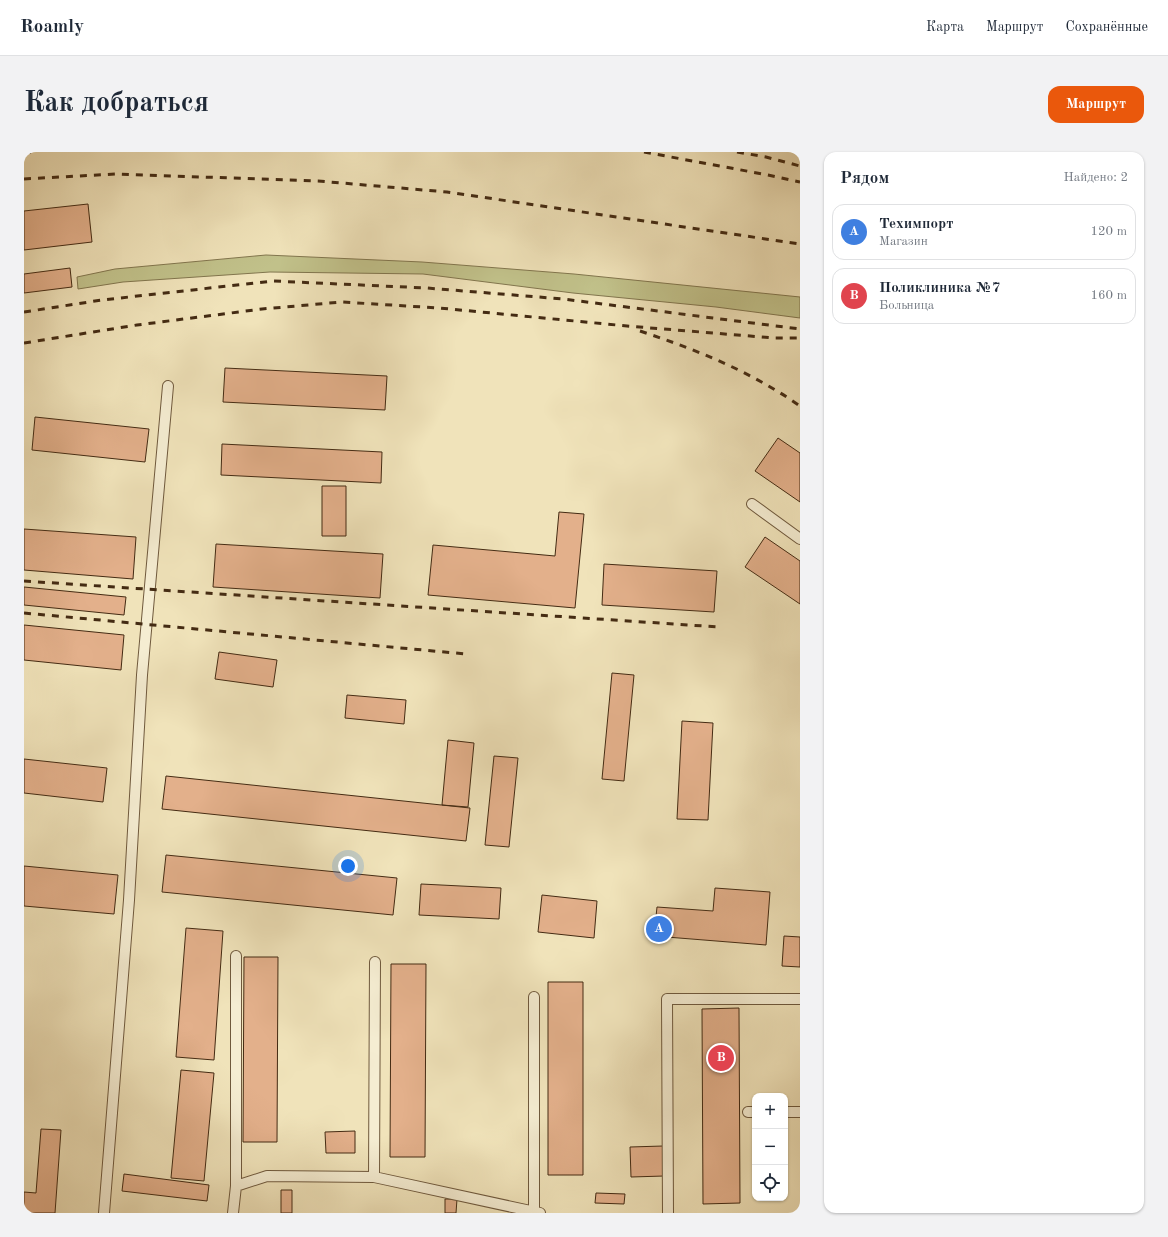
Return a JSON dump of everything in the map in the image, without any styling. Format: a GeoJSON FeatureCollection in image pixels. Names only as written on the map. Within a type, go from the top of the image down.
{"type":"FeatureCollection","features":[{"type":"Feature","properties":{"kind":"lane"},"geometry":{"type":"LineString","coordinates":[[104,1213],[129,900],[142,675],[168,386]]}},
{"type":"Feature","properties":{"kind":"lane"},"geometry":{"type":"LineString","coordinates":[[752,504],[800,539]]}},
{"type":"Feature","properties":{"kind":"lane"},"geometry":{"type":"LineString","coordinates":[[233,1213],[236,1186],[236,956]]}},
{"type":"Feature","properties":{"kind":"lane"},"geometry":{"type":"LineString","coordinates":[[374,1177],[375,962]]}},
{"type":"Feature","properties":{"kind":"lane"},"geometry":{"type":"LineString","coordinates":[[236,1186],[267,1176],[374,1177],[536,1213],[534,997]]}},
{"type":"Feature","properties":{"kind":"lane"},"geometry":{"type":"LineString","coordinates":[[668,1213],[667,1000],[800,999]]}},
{"type":"Feature","properties":{"kind":"lane"},"geometry":{"type":"LineString","coordinates":[[788,1112],[800,1112]]}},
{"type":"Feature","properties":{"kind":"green space"},"geometry":{"type":"Polygon","coordinates":[[[266,255],[422,262],[574,274],[800,297],[800,318],[716,307],[573,293],[423,274],[270,272],[123,282],[78,289],[77,277],[115,269],[266,255]]]}},
{"type":"Feature","properties":{"kind":"building"},"geometry":{"type":"Polygon","coordinates":[[[88,204],[92,242],[24,250],[24,211],[88,204]]]}},
{"type":"Feature","properties":{"kind":"building"},"geometry":{"type":"Polygon","coordinates":[[[70,268],[72,287],[24,293],[24,274],[70,268]]]}},
{"type":"Feature","properties":{"kind":"building"},"geometry":{"type":"Polygon","coordinates":[[[225,368],[387,376],[385,410],[223,402],[225,368]]]}},
{"type":"Feature","properties":{"kind":"building"},"geometry":{"type":"Polygon","coordinates":[[[35,417],[149,429],[145,462],[32,450],[35,417]]]}},
{"type":"Feature","properties":{"kind":"building"},"geometry":{"type":"Polygon","coordinates":[[[778,438],[800,453],[800,502],[755,471],[778,438]]]}},
{"type":"Feature","properties":{"kind":"building"},"geometry":{"type":"Polygon","coordinates":[[[222,444],[382,452],[381,483],[221,475],[222,444]]]}},
{"type":"Feature","properties":{"kind":"building"},"geometry":{"type":"Polygon","coordinates":[[[322,486],[346,486],[346,536],[322,536],[322,486]]]}},
{"type":"Feature","properties":{"kind":"building"},"geometry":{"type":"Polygon","coordinates":[[[559,512],[584,514],[575,608],[428,595],[433,545],[555,556],[559,512]]]}},
{"type":"Feature","properties":{"kind":"building"},"geometry":{"type":"Polygon","coordinates":[[[24,529],[136,537],[133,579],[24,570],[24,529]]]}},
{"type":"Feature","properties":{"kind":"building"},"geometry":{"type":"Polygon","coordinates":[[[765,537],[800,561],[800,604],[745,567],[765,537]]]}},
{"type":"Feature","properties":{"kind":"building"},"geometry":{"type":"Polygon","coordinates":[[[216,544],[383,554],[380,598],[213,587],[216,544]]]}},
{"type":"Feature","properties":{"kind":"building"},"geometry":{"type":"Polygon","coordinates":[[[604,564],[717,571],[714,612],[602,605],[604,564]]]}},
{"type":"Feature","properties":{"kind":"building"},"geometry":{"type":"Polygon","coordinates":[[[24,587],[126,597],[124,615],[24,605],[24,587]]]}},
{"type":"Feature","properties":{"kind":"building"},"geometry":{"type":"Polygon","coordinates":[[[24,625],[124,635],[121,670],[24,660],[24,625]]]}},
{"type":"Feature","properties":{"kind":"building"},"geometry":{"type":"Polygon","coordinates":[[[219,652],[277,660],[273,687],[215,679],[219,652]]]}},
{"type":"Feature","properties":{"kind":"building"},"geometry":{"type":"Polygon","coordinates":[[[612,673],[634,675],[624,781],[602,779],[612,673]]]}},
{"type":"Feature","properties":{"kind":"building"},"geometry":{"type":"Polygon","coordinates":[[[347,695],[406,700],[404,724],[345,718],[347,695]]]}},
{"type":"Feature","properties":{"kind":"building"},"geometry":{"type":"Polygon","coordinates":[[[682,721],[713,723],[708,820],[677,819],[682,721]]]}},
{"type":"Feature","properties":{"kind":"building"},"geometry":{"type":"Polygon","coordinates":[[[448,740],[474,743],[468,807],[442,805],[448,740]]]}},
{"type":"Feature","properties":{"kind":"building"},"geometry":{"type":"Polygon","coordinates":[[[494,756],[518,758],[509,847],[485,845],[494,756]]]}},
{"type":"Feature","properties":{"kind":"building"},"geometry":{"type":"Polygon","coordinates":[[[24,759],[107,768],[103,802],[24,793],[24,759]]]}},
{"type":"Feature","properties":{"kind":"building"},"geometry":{"type":"Polygon","coordinates":[[[166,776],[470,808],[466,841],[162,809],[166,776]]]}},
{"type":"Feature","properties":{"kind":"building"},"geometry":{"type":"Polygon","coordinates":[[[166,855],[397,878],[393,915],[162,892],[166,855]]]}},
{"type":"Feature","properties":{"kind":"building"},"geometry":{"type":"Polygon","coordinates":[[[24,866],[118,875],[114,914],[24,906],[24,866]]]}},
{"type":"Feature","properties":{"kind":"building"},"geometry":{"type":"Polygon","coordinates":[[[421,884],[501,888],[499,919],[419,915],[421,884]]]}},
{"type":"Feature","properties":{"kind":"building"},"geometry":{"type":"Polygon","coordinates":[[[715,888],[770,892],[766,945],[654,936],[657,907],[713,911],[715,888]]]}},
{"type":"Feature","properties":{"kind":"building"},"geometry":{"type":"Polygon","coordinates":[[[542,895],[597,901],[594,938],[538,932],[542,895]]]}},
{"type":"Feature","properties":{"kind":"building"},"geometry":{"type":"Polygon","coordinates":[[[186,928],[223,931],[214,1060],[176,1057],[186,928]]]}},
{"type":"Feature","properties":{"kind":"building"},"geometry":{"type":"Polygon","coordinates":[[[784,936],[800,937],[800,967],[782,966],[784,936]]]}},
{"type":"Feature","properties":{"kind":"building"},"geometry":{"type":"Polygon","coordinates":[[[244,957],[278,957],[277,1142],[243,1142],[244,957]]]}},
{"type":"Feature","properties":{"kind":"building"},"geometry":{"type":"Polygon","coordinates":[[[391,964],[426,964],[425,1157],[390,1157],[391,964]]]}},
{"type":"Feature","properties":{"kind":"building"},"geometry":{"type":"Polygon","coordinates":[[[548,982],[583,982],[583,1175],[548,1175],[548,982]]]}},
{"type":"Feature","properties":{"kind":"building"},"geometry":{"type":"Polygon","coordinates":[[[739,1008],[740,1203],[703,1204],[702,1009],[739,1008]]]}},
{"type":"Feature","properties":{"kind":"building"},"geometry":{"type":"Polygon","coordinates":[[[181,1070],[214,1073],[204,1181],[171,1178],[181,1070]]]}},
{"type":"Feature","properties":{"kind":"building"},"geometry":{"type":"Polygon","coordinates":[[[41,1129],[61,1130],[55,1213],[24,1213],[24,1192],[36,1193],[41,1129]]]}},
{"type":"Feature","properties":{"kind":"building"},"geometry":{"type":"Polygon","coordinates":[[[355,1131],[355,1153],[326,1153],[325,1132],[355,1131]]]}},
{"type":"Feature","properties":{"kind":"building"},"geometry":{"type":"Polygon","coordinates":[[[663,1146],[664,1176],[631,1177],[630,1147],[663,1146]]]}},
{"type":"Feature","properties":{"kind":"building"},"geometry":{"type":"Polygon","coordinates":[[[124,1174],[209,1185],[207,1201],[122,1191],[124,1174]]]}},
{"type":"Feature","properties":{"kind":"building"},"geometry":{"type":"Polygon","coordinates":[[[281,1190],[292,1190],[292,1213],[281,1213],[281,1190]]]}},
{"type":"Feature","properties":{"kind":"building"},"geometry":{"type":"Polygon","coordinates":[[[596,1193],[625,1194],[624,1204],[595,1203],[596,1193]]]}},
{"type":"Feature","properties":{"kind":"building"},"geometry":{"type":"Polygon","coordinates":[[[445,1199],[457,1199],[456,1213],[445,1213],[445,1199]]]}},
{"type":"Feature","properties":{"kind":"railway"},"geometry":{"type":"LineString","coordinates":[[24,153],[34,152]]}},
{"type":"Feature","properties":{"kind":"railway"},"geometry":{"type":"LineString","coordinates":[[644,152],[800,182]]}},
{"type":"Feature","properties":{"kind":"railway"},"geometry":{"type":"LineString","coordinates":[[737,152],[766,157],[800,166]]}},
{"type":"Feature","properties":{"kind":"railway"},"geometry":{"type":"LineString","coordinates":[[24,179],[115,174],[318,181],[447,192],[800,244]]}},
{"type":"Feature","properties":{"kind":"railway"},"geometry":{"type":"LineString","coordinates":[[24,312],[102,300],[273,281],[427,288],[563,299],[800,329]]}},
{"type":"Feature","properties":{"kind":"railway"},"geometry":{"type":"LineString","coordinates":[[24,343],[137,325],[262,309],[342,302],[439,308],[774,338],[800,338]]}},
{"type":"Feature","properties":{"kind":"railway"},"geometry":{"type":"LineString","coordinates":[[640,331],[723,362],[762,382],[800,406]]}},
{"type":"Feature","properties":{"kind":"railway"},"geometry":{"type":"LineString","coordinates":[[24,581],[719,627]]}},
{"type":"Feature","properties":{"kind":"railway"},"geometry":{"type":"LineString","coordinates":[[24,613],[466,654]]}},
{"type":"Feature","properties":{"kind":"place","name":"Техимпорт"},"geometry":{"type":"Point","coordinates":[659,929]}},
{"type":"Feature","properties":{"kind":"place","name":"Поликлиника №7"},"geometry":{"type":"Point","coordinates":[721,1058]}}]}
